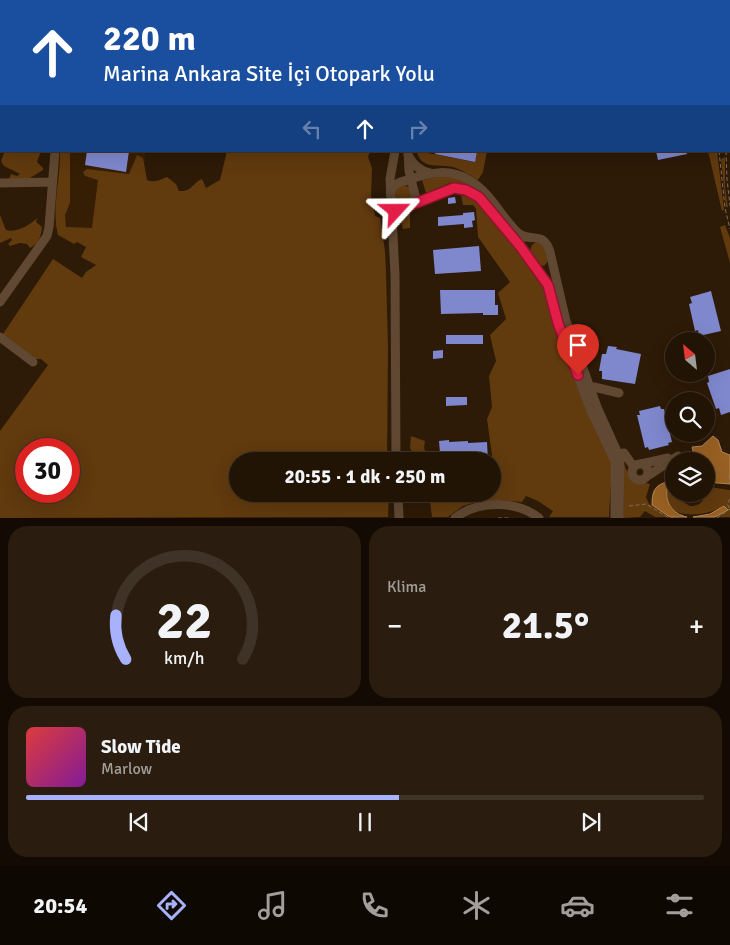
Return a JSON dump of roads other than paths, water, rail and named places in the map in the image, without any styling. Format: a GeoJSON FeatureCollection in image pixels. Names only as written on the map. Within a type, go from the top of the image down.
{"type":"FeatureCollection","features":[{"type":"Feature","properties":{"kind":"street"},"geometry":{"type":"LineString","coordinates":[[0,302],[47,236],[54,152]]}},
{"type":"Feature","properties":{"kind":"street"},"geometry":{"type":"LineString","coordinates":[[394,152],[391,196],[395,274],[396,452]]}},
{"type":"Feature","properties":{"kind":"street"},"geometry":{"type":"LineString","coordinates":[[407,206],[413,201],[415,195],[408,152]]}},
{"type":"Feature","properties":{"kind":"street"},"geometry":{"type":"LineString","coordinates":[[408,152],[410,160],[416,166],[430,173]]}},
{"type":"Feature","properties":{"kind":"street"},"geometry":{"type":"LineString","coordinates":[[407,206],[396,204],[391,196],[394,186],[430,173],[452,174],[470,180],[486,194],[520,234],[546,242],[566,321],[587,389]]}},
{"type":"Feature","properties":{"kind":"street"},"geometry":{"type":"LineString","coordinates":[[0,183],[52,182]]}},
{"type":"Feature","properties":{"kind":"street"},"geometry":{"type":"LineString","coordinates":[[392,219],[395,212],[451,189],[460,188],[469,191],[484,203],[537,268],[550,290],[555,313],[566,345],[616,455],[621,462],[619,518]]}},
{"type":"Feature","properties":{"kind":"street"},"geometry":{"type":"LineString","coordinates":[[526,254],[528,242],[535,238]]}},
{"type":"Feature","properties":{"kind":"street"},"geometry":{"type":"LineString","coordinates":[[537,268],[546,268],[552,261]]}},
{"type":"Feature","properties":{"kind":"street"},"geometry":{"type":"LineString","coordinates":[[0,337],[33,362]]}},
{"type":"Feature","properties":{"kind":"street"},"geometry":{"type":"LineString","coordinates":[[587,389],[597,388],[619,393]]}},
{"type":"Feature","properties":{"kind":"street"},"geometry":{"type":"LineString","coordinates":[[616,455],[622,453],[638,465],[645,466],[648,470],[645,477]]}},
{"type":"Feature","properties":{"kind":"street"},"geometry":{"type":"LineString","coordinates":[[615,518],[616,455]]}},
{"type":"Feature","properties":{"kind":"street"},"geometry":{"type":"LineString","coordinates":[[678,456],[645,477],[638,479],[632,472],[638,465],[678,456]]}},
{"type":"Feature","properties":{"kind":"street"},"geometry":{"type":"LineString","coordinates":[[398,502],[399,518]]}},
{"type":"Feature","properties":{"kind":"street"},"geometry":{"type":"LineString","coordinates":[[455,518],[473,508],[502,505],[525,509],[539,518]]}}]}
